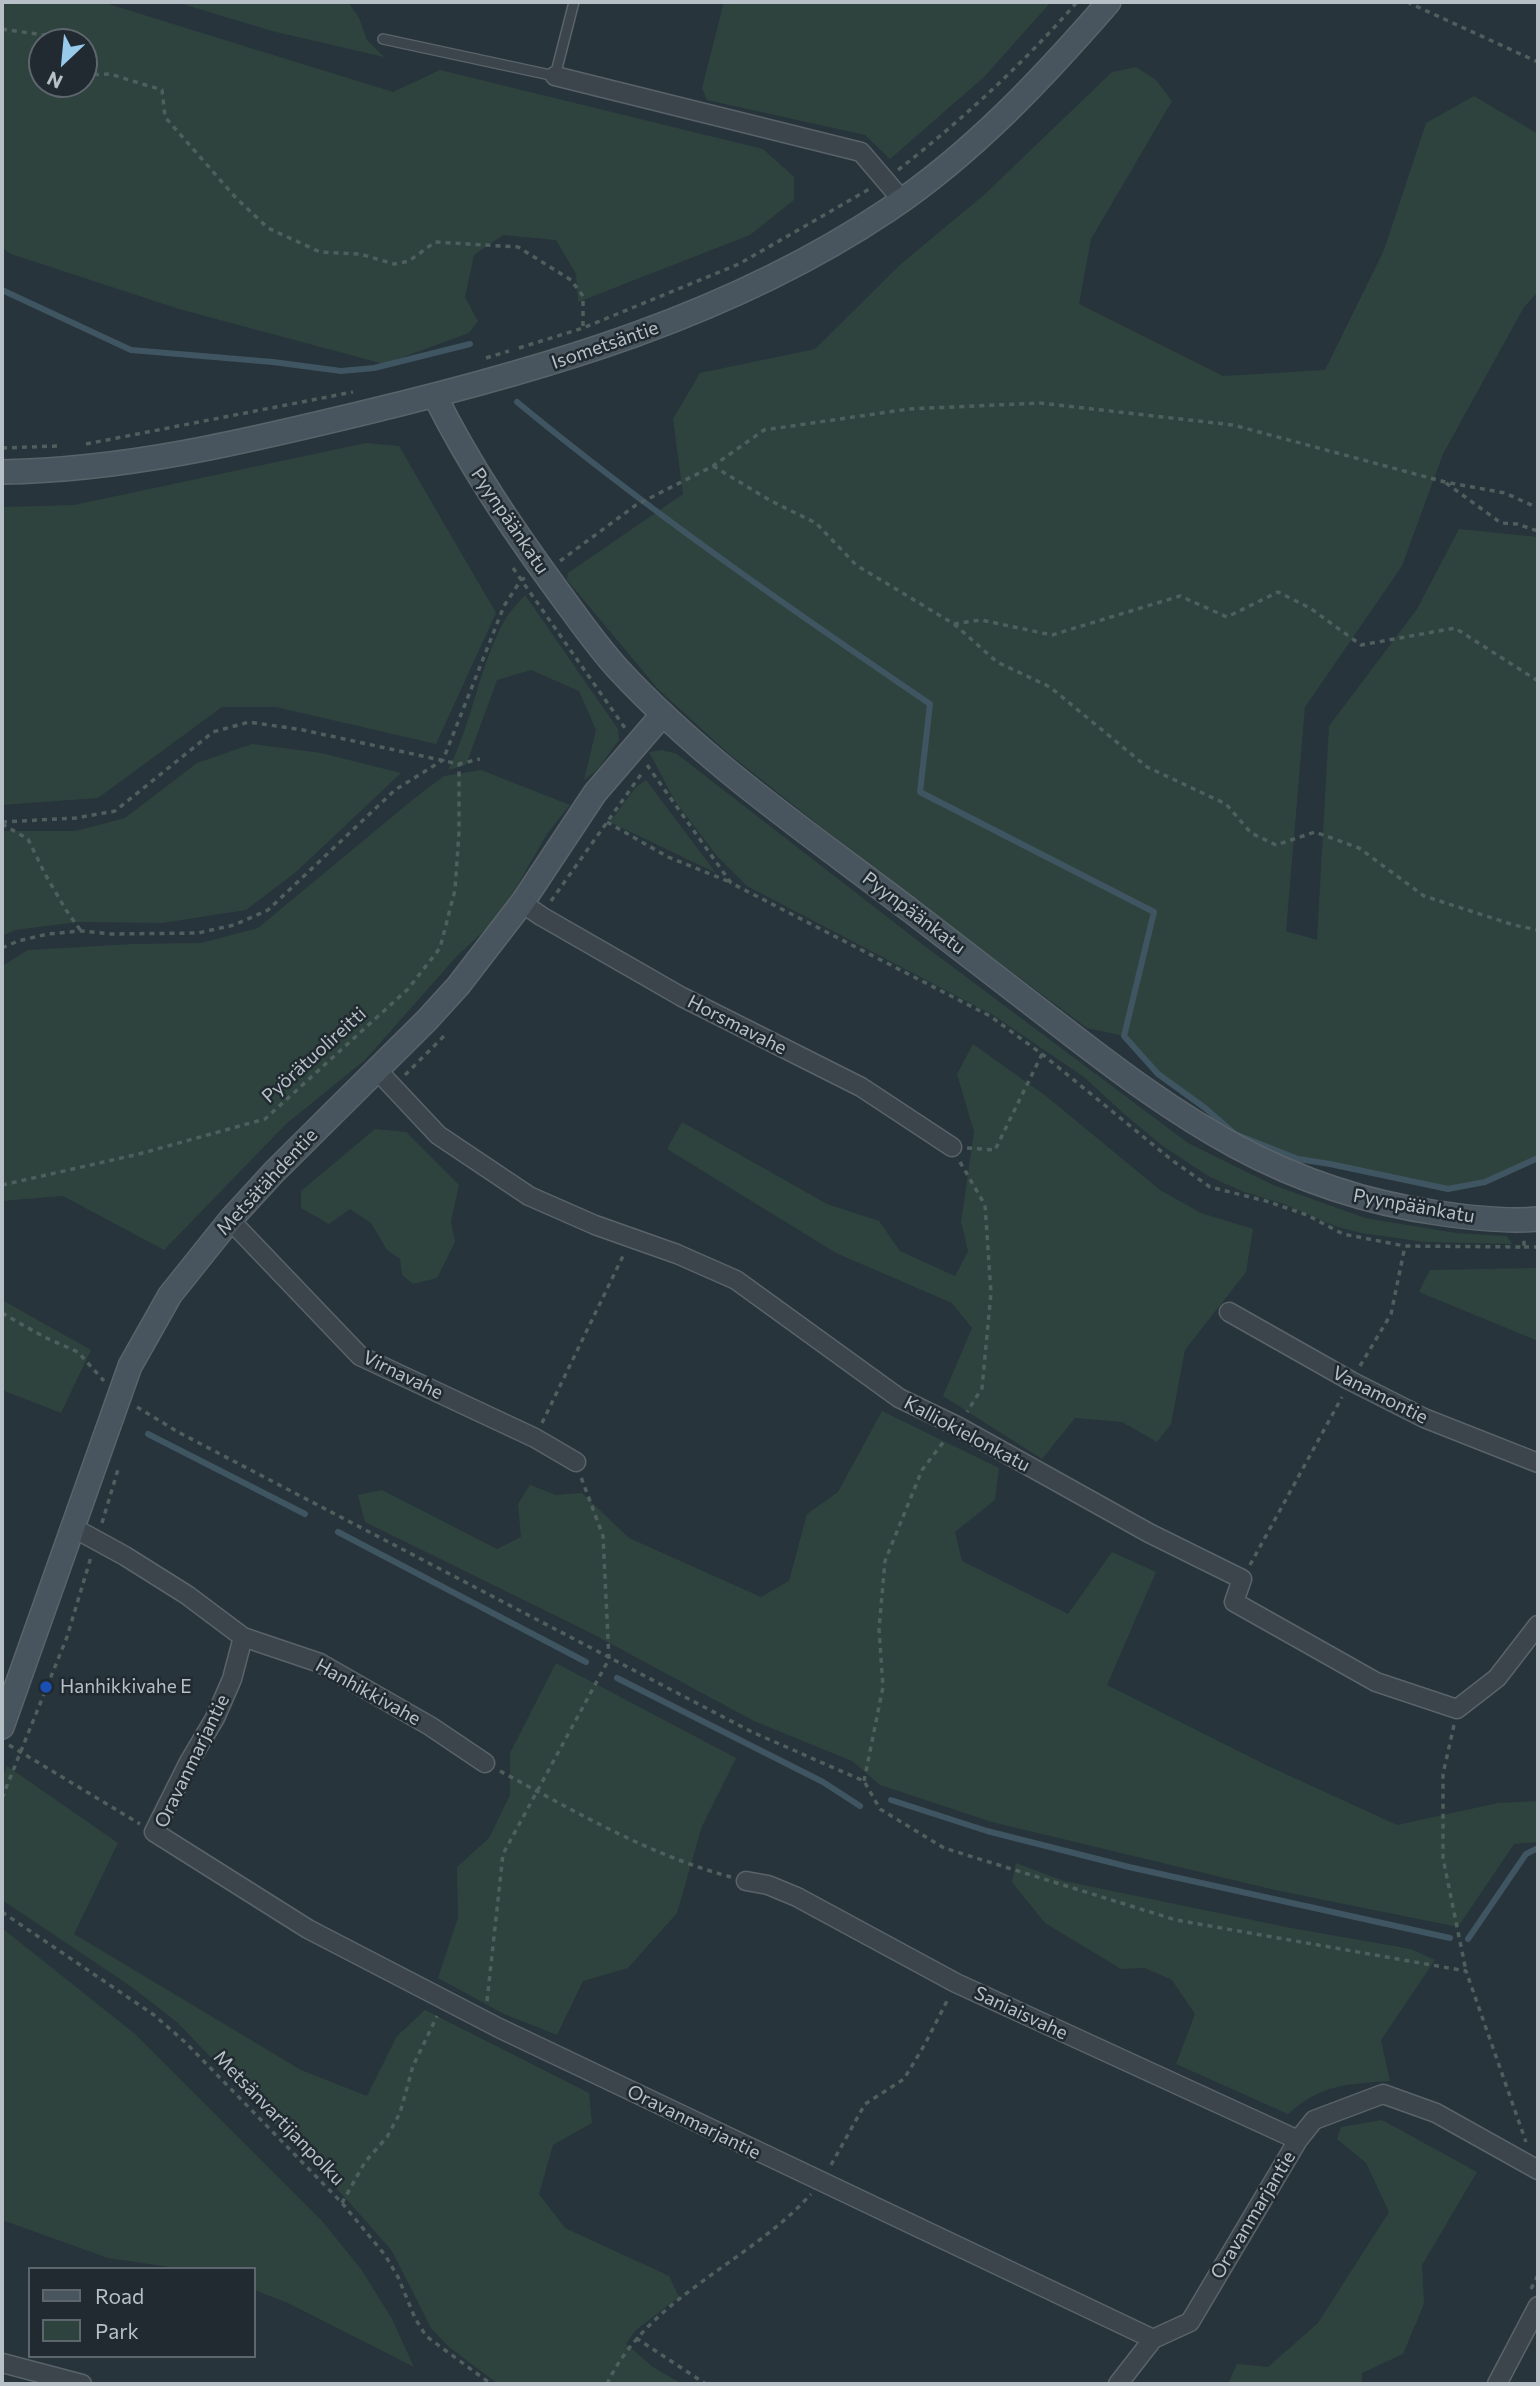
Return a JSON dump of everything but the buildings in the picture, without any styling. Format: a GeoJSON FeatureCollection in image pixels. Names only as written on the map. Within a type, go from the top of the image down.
{"type":"FeatureCollection","features":[{"type":"Feature","properties":{"kind":"main road","name":"Isometsäntie"},"geometry":{"type":"LineString","coordinates":[[2,472],[52,471],[136,462],[301,428],[546,366],[646,332],[707,307],[829,248],[902,200],[959,156],[1005,114],[1050,70],[1109,2]]}},
{"type":"Feature","properties":{"kind":"main road","name":"Pyynpäänkatu"},"geometry":{"type":"LineString","coordinates":[[435,396],[457,440],[497,505],[543,570],[618,669],[663,714],[710,756],[781,812],[1139,1087],[1206,1131],[1264,1162],[1319,1185],[1371,1201],[1470,1218],[1538,1219]]}},
{"type":"Feature","properties":{"kind":"main road","name":"Metsätähdentie"},"geometry":{"type":"LineString","coordinates":[[2,1727],[72,1527],[128,1402],[145,1336],[170,1295],[230,1220],[458,986],[522,903],[595,793],[663,714]]}},
{"type":"Feature","properties":{"kind":"street"},"geometry":{"type":"LineString","coordinates":[[555,76],[861,152],[902,200]]}},
{"type":"Feature","properties":{"kind":"street","name":"Horsmavahe"},"geometry":{"type":"LineString","coordinates":[[522,903],[682,997],[861,1087],[952,1147]]}},
{"type":"Feature","properties":{"kind":"street","name":"Kalliokielonkatu"},"geometry":{"type":"LineString","coordinates":[[377,1070],[438,1135],[529,1196],[736,1280],[899,1398],[957,1426],[1149,1533],[1242,1579]]}},
{"type":"Feature","properties":{"kind":"street","name":"Virnavahe"},"geometry":{"type":"LineString","coordinates":[[230,1220],[360,1356],[535,1438],[576,1462]]}},
{"type":"Feature","properties":{"kind":"street","name":"Vanamontie"},"geometry":{"type":"LineString","coordinates":[[1229,1312],[1351,1381],[1424,1418],[1538,1463]]}},
{"type":"Feature","properties":{"kind":"street"},"geometry":{"type":"LineString","coordinates":[[72,1527],[187,1595],[243,1637]]}},
{"type":"Feature","properties":{"kind":"street"},"geometry":{"type":"LineString","coordinates":[[1242,1579],[1234,1602],[1376,1682],[1457,1709],[1497,1678],[1538,1625]]}},
{"type":"Feature","properties":{"kind":"street","name":"Hanhikkivahe"},"geometry":{"type":"LineString","coordinates":[[243,1637],[320,1663],[430,1726],[485,1763]]}},
{"type":"Feature","properties":{"kind":"street","name":"Oravanmarjantie"},"geometry":{"type":"LineString","coordinates":[[243,1637],[232,1679],[215,1718],[189,1762],[154,1832],[308,1929],[484,2021],[1153,2339],[1190,2322],[1298,2140],[1314,2120],[1383,2094],[1436,2113],[1536,2169]]}},
{"type":"Feature","properties":{"kind":"street","name":"Saniaisvahe"},"geometry":{"type":"LineString","coordinates":[[746,1881],[768,1885],[797,1897],[956,1983],[1298,2140]]}},
{"type":"Feature","properties":{"kind":"street"},"geometry":{"type":"LineString","coordinates":[[1497,2384],[1538,2306]]}},
{"type":"Feature","properties":{"kind":"street"},"geometry":{"type":"LineString","coordinates":[[1118,2384],[1153,2339]]}},
{"type":"Feature","properties":{"kind":"street"},"geometry":{"type":"LineString","coordinates":[[2,2363],[82,2384]]}},
{"type":"Feature","properties":{"kind":"lane"},"geometry":{"type":"LineString","coordinates":[[383,39],[555,76],[573,2]]}},
{"type":"Feature","properties":{"kind":"path"},"geometry":{"type":"LineString","coordinates":[[482,359],[583,328],[739,264],[886,180],[944,134],[1027,55],[1077,2]]}},
{"type":"Feature","properties":{"kind":"path"},"geometry":{"type":"LineString","coordinates":[[1407,2],[1538,62]]}},
{"type":"Feature","properties":{"kind":"path"},"geometry":{"type":"LineString","coordinates":[[2,29],[28,33]]}},
{"type":"Feature","properties":{"kind":"path"},"geometry":{"type":"LineString","coordinates":[[98,74],[110,74],[162,90],[165,117],[236,198],[268,228],[320,252],[360,254],[394,264],[409,261],[435,242],[518,247],[571,280],[583,296],[583,328]]}},
{"type":"Feature","properties":{"kind":"path"},"geometry":{"type":"LineString","coordinates":[[82,445],[366,389]]}},
{"type":"Feature","properties":{"kind":"path"},"geometry":{"type":"LineString","coordinates":[[2,948],[48,934],[81,930],[111,934],[198,933],[234,925],[268,910],[395,790],[443,760],[504,606],[521,580],[558,562],[636,505],[713,466],[764,430],[909,409],[1040,403],[1233,425],[1445,482],[1505,493],[1538,508]]}},
{"type":"Feature","properties":{"kind":"path"},"geometry":{"type":"LineString","coordinates":[[2,448],[58,446]]}},
{"type":"Feature","properties":{"kind":"path"},"geometry":{"type":"LineString","coordinates":[[713,466],[771,501],[816,523],[856,565],[954,624],[997,662],[1050,687],[1147,767],[1226,804],[1251,833],[1276,845],[1315,832],[1359,848],[1424,896],[1538,930]]}},
{"type":"Feature","properties":{"kind":"path"},"geometry":{"type":"LineString","coordinates":[[1445,482],[1501,523],[1517,524],[1538,531]]}},
{"type":"Feature","properties":{"kind":"path"},"geometry":{"type":"LineString","coordinates":[[954,624],[981,620],[1052,635],[1180,596],[1227,617],[1278,592],[1310,608],[1361,645],[1455,628],[1538,681]]}},
{"type":"Feature","properties":{"kind":"path"},"geometry":{"type":"LineString","coordinates":[[2,823],[76,818],[114,811],[213,732],[250,722],[303,730],[459,764],[481,759]]}},
{"type":"Feature","properties":{"kind":"path","name":"Pyörätuolireitti"},"geometry":{"type":"LineString","coordinates":[[2,1185],[139,1154],[265,1119],[408,989],[440,948],[455,890],[459,764]]}},
{"type":"Feature","properties":{"kind":"path"},"geometry":{"type":"LineString","coordinates":[[607,822],[668,858],[731,883]]}},
{"type":"Feature","properties":{"kind":"path"},"geometry":{"type":"LineString","coordinates":[[2,823],[28,839],[66,911],[81,930]]}},
{"type":"Feature","properties":{"kind":"path"},"geometry":{"type":"LineString","coordinates":[[952,1147],[995,1150],[1042,1054]]}},
{"type":"Feature","properties":{"kind":"path"},"geometry":{"type":"LineString","coordinates":[[864,1781],[883,1687],[879,1629],[885,1561],[922,1470],[957,1426],[982,1388],[991,1293],[985,1205],[952,1147]]}},
{"type":"Feature","properties":{"kind":"path"},"geometry":{"type":"LineString","coordinates":[[535,1438],[631,1238]]}},
{"type":"Feature","properties":{"kind":"path"},"geometry":{"type":"LineString","coordinates":[[1242,1579],[1391,1314],[1405,1246]]}},
{"type":"Feature","properties":{"kind":"path"},"geometry":{"type":"LineString","coordinates":[[1524,1247],[1538,1247]]}},
{"type":"Feature","properties":{"kind":"path"},"geometry":{"type":"LineString","coordinates":[[2,1312],[44,1337],[78,1352],[128,1402],[178,1432],[752,1732],[864,1781],[880,1809],[944,1848],[1176,1920],[1466,1971]]}},
{"type":"Feature","properties":{"kind":"path"},"geometry":{"type":"LineString","coordinates":[[484,2021],[503,1853],[609,1659],[603,1536],[576,1462]]}},
{"type":"Feature","properties":{"kind":"path"},"geometry":{"type":"LineString","coordinates":[[1457,1709],[1443,1774],[1443,1858],[1466,1971],[1536,2169]]}},
{"type":"Feature","properties":{"kind":"path"},"geometry":{"type":"LineString","coordinates":[[2,1742],[20,1750],[154,1832]]}},
{"type":"Feature","properties":{"kind":"path"},"geometry":{"type":"LineString","coordinates":[[485,1763],[640,1843],[715,1873],[746,1881]]}},
{"type":"Feature","properties":{"kind":"path","name":"Metsänvartijanpolku"},"geometry":{"type":"LineString","coordinates":[[2,1912],[155,2015],[186,2043],[342,2203],[385,2255],[426,2336],[491,2384]]}},
{"type":"Feature","properties":{"kind":"path"},"geometry":{"type":"LineString","coordinates":[[342,2203],[365,2162],[387,2137],[401,2113],[413,2066],[446,1999]]}},
{"type":"Feature","properties":{"kind":"path"},"geometry":{"type":"LineString","coordinates":[[607,2384],[636,2337],[706,2384]]}},
{"type":"Feature","properties":{"kind":"green space"},"geometry":{"type":"Polygon","coordinates":[[[2,2],[102,2],[393,92],[440,70],[763,149],[794,177],[794,200],[750,235],[578,302],[576,274],[556,240],[503,235],[474,255],[465,297],[478,321],[469,333],[384,364],[179,309],[11,254],[2,248],[2,2]]]}},
{"type":"Feature","properties":{"kind":"green space"},"geometry":{"type":"Polygon","coordinates":[[[176,2],[348,2],[359,18],[367,40],[384,57],[272,31],[176,2]]]}},
{"type":"Feature","properties":{"kind":"green space"},"geometry":{"type":"Polygon","coordinates":[[[724,2],[1051,2],[984,77],[890,159],[865,135],[707,100],[702,88],[724,2]]]}},
{"type":"Feature","properties":{"kind":"green space"},"geometry":{"type":"Polygon","coordinates":[[[1136,67],[1156,80],[1172,101],[1091,239],[1079,304],[1223,376],[1325,370],[1384,250],[1426,123],[1474,96],[1538,134],[1538,292],[1524,307],[1443,454],[1402,566],[1305,707],[1286,931],[1317,940],[1329,726],[1417,609],[1459,529],[1538,537],[1538,1158],[1485,1182],[1448,1189],[1298,1159],[1235,1134],[1158,1074],[1124,1036],[1087,1028],[878,872],[729,754],[658,689],[567,580],[568,573],[683,494],[673,419],[700,373],[815,349],[902,263],[985,194],[1112,72],[1136,67]]]}},
{"type":"Feature","properties":{"kind":"green space"},"geometry":{"type":"Polygon","coordinates":[[[366,443],[399,446],[496,613],[436,744],[276,707],[222,707],[98,798],[2,805],[2,507],[74,505],[366,443]]]}},
{"type":"Feature","properties":{"kind":"green space"},"geometry":{"type":"Polygon","coordinates":[[[525,595],[618,729],[619,740],[597,770],[584,780],[596,730],[579,691],[531,670],[497,680],[466,765],[448,770],[464,732],[497,634],[507,616],[525,595]]]}},
{"type":"Feature","properties":{"kind":"green space"},"geometry":{"type":"Polygon","coordinates":[[[252,744],[321,753],[401,773],[296,872],[246,910],[162,923],[79,922],[15,930],[2,936],[2,831],[75,831],[125,818],[197,763],[252,744]]]}},
{"type":"Feature","properties":{"kind":"green space"},"geometry":{"type":"Polygon","coordinates":[[[662,750],[677,754],[922,944],[1188,1143],[1273,1185],[1365,1218],[1456,1233],[1507,1236],[1512,1244],[1425,1242],[1361,1233],[1335,1226],[1210,1177],[1164,1147],[1084,1077],[993,1015],[747,886],[717,856],[675,801],[649,752],[662,750]]]}},
{"type":"Feature","properties":{"kind":"green space"},"geometry":{"type":"Polygon","coordinates":[[[481,770],[570,805],[547,834],[499,917],[456,957],[365,1060],[286,1124],[164,1250],[63,1196],[2,1201],[2,966],[28,950],[201,943],[258,928],[444,776],[481,770]]]}},
{"type":"Feature","properties":{"kind":"green space"},"geometry":{"type":"Polygon","coordinates":[[[646,780],[716,873],[610,822],[636,787],[646,780]]]}},
{"type":"Feature","properties":{"kind":"green space"},"geometry":{"type":"Polygon","coordinates":[[[973,1044],[1046,1096],[1160,1190],[1201,1213],[1253,1229],[1246,1272],[1185,1350],[1171,1424],[1157,1442],[1122,1422],[1075,1418],[1042,1459],[943,1396],[972,1328],[952,1303],[836,1253],[667,1149],[682,1122],[827,1204],[879,1221],[900,1251],[955,1276],[968,1251],[961,1222],[974,1132],[957,1074],[973,1044]]]}},
{"type":"Feature","properties":{"kind":"green space"},"geometry":{"type":"Polygon","coordinates":[[[375,1129],[406,1132],[459,1185],[451,1221],[455,1242],[437,1278],[413,1284],[402,1275],[400,1259],[387,1250],[371,1223],[350,1209],[329,1224],[301,1208],[301,1191],[375,1129]]]}},
{"type":"Feature","properties":{"kind":"green space"},"geometry":{"type":"Polygon","coordinates":[[[1538,1268],[1538,1341],[1419,1292],[1430,1270],[1538,1268]]]}},
{"type":"Feature","properties":{"kind":"green space"},"geometry":{"type":"Polygon","coordinates":[[[2,1300],[91,1350],[61,1413],[2,1390],[2,1300]]]}},
{"type":"Feature","properties":{"kind":"green space"},"geometry":{"type":"Polygon","coordinates":[[[882,1411],[999,1468],[995,1500],[955,1532],[962,1561],[1068,1614],[1112,1552],[1156,1572],[1107,1685],[1266,1765],[1397,1825],[1498,1803],[1538,1801],[1538,1842],[1514,1844],[1458,1927],[1275,1890],[992,1822],[880,1785],[852,1761],[754,1721],[591,1633],[365,1522],[358,1495],[382,1490],[497,1549],[521,1537],[518,1504],[530,1485],[556,1495],[582,1493],[629,1538],[761,1597],[789,1581],[807,1514],[838,1492],[882,1411]]]}},
{"type":"Feature","properties":{"kind":"green space"},"geometry":{"type":"Polygon","coordinates":[[[556,1663],[736,1758],[702,1826],[677,1913],[628,1968],[583,1981],[557,2035],[504,2014],[438,1978],[458,1917],[457,1867],[489,1838],[510,1795],[510,1753],[556,1663]]]}},
{"type":"Feature","properties":{"kind":"green space"},"geometry":{"type":"Polygon","coordinates":[[[7,1766],[118,1843],[74,1934],[301,2070],[367,2096],[397,2036],[425,2010],[589,2093],[592,2123],[553,2145],[539,2194],[565,2228],[669,2276],[679,2297],[636,2330],[626,2344],[653,2367],[682,2384],[498,2384],[449,2347],[431,2328],[392,2251],[349,2202],[177,2022],[129,1985],[2,1900],[2,1779],[7,1766]]]}},
{"type":"Feature","properties":{"kind":"green space"},"geometry":{"type":"Polygon","coordinates":[[[1016,1863],[1064,1881],[1291,1928],[1411,1949],[1435,1960],[1381,2040],[1390,2081],[1336,2087],[1312,2097],[1288,2114],[1176,2064],[1195,2014],[1172,1980],[1145,1968],[1121,1969],[1045,1923],[1012,1882],[1016,1863]]]}},
{"type":"Feature","properties":{"kind":"green space"},"geometry":{"type":"Polygon","coordinates":[[[2,1928],[135,2034],[322,2221],[361,2269],[392,2319],[414,2367],[288,2303],[256,2291],[256,2267],[169,2267],[108,2258],[2,2220],[2,1928]]]}},
{"type":"Feature","properties":{"kind":"green space"},"geometry":{"type":"Polygon","coordinates":[[[1382,2120],[1477,2172],[1422,2265],[1424,2304],[1403,2354],[1362,2373],[1362,2384],[1228,2384],[1237,2364],[1268,2367],[1318,2323],[1389,2212],[1366,2163],[1337,2139],[1341,2127],[1382,2120]]]}},
{"type":"Feature","properties":{"kind":"waterway"},"geometry":{"type":"LineString","coordinates":[[2,290],[131,350],[273,362],[341,371],[374,368],[470,344]]}},
{"type":"Feature","properties":{"kind":"waterway"},"geometry":{"type":"LineString","coordinates":[[517,402],[669,520],[930,704],[920,792],[1154,912],[1124,1036],[1158,1074],[1235,1134],[1298,1159],[1448,1189],[1485,1182],[1538,1158]]}},
{"type":"Feature","properties":{"kind":"waterway"},"geometry":{"type":"LineString","coordinates":[[148,1434],[305,1514]]}},
{"type":"Feature","properties":{"kind":"waterway"},"geometry":{"type":"LineString","coordinates":[[338,1532],[586,1662]]}},
{"type":"Feature","properties":{"kind":"waterway"},"geometry":{"type":"LineString","coordinates":[[617,1678],[823,1782],[860,1806]]}},
{"type":"Feature","properties":{"kind":"waterway"},"geometry":{"type":"LineString","coordinates":[[891,1800],[987,1831],[1129,1867],[1450,1938]]}},
{"type":"Feature","properties":{"kind":"waterway"},"geometry":{"type":"LineString","coordinates":[[1468,1939],[1526,1854],[1538,1848]]}},
{"type":"Feature","properties":{"kind":"place","name":"Hanhikkivahe E"},"geometry":{"type":"Point","coordinates":[46,1687]}}]}
